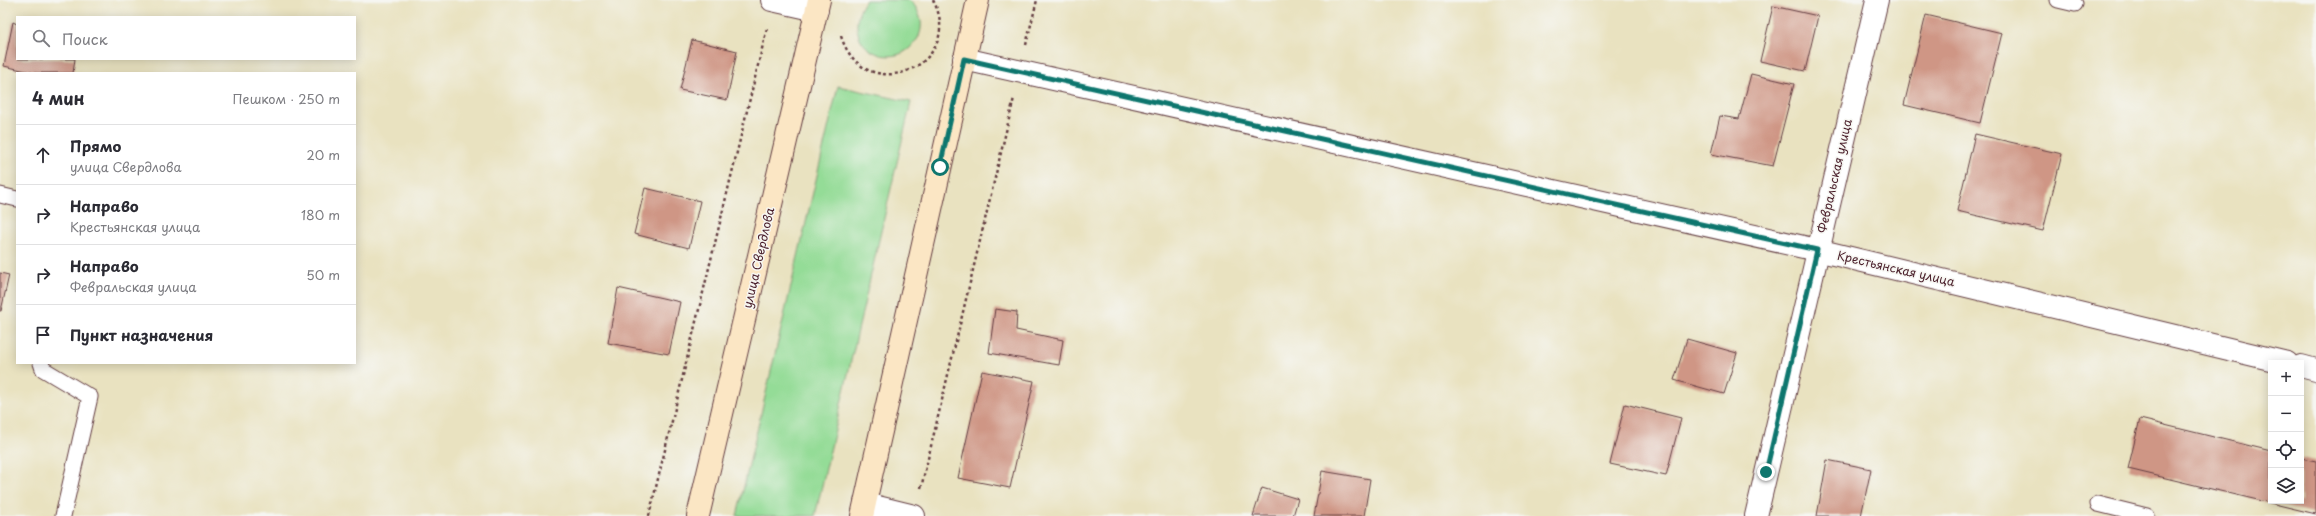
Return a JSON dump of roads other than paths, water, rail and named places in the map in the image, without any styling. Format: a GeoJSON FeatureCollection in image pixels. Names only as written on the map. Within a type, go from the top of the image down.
{"type":"FeatureCollection","features":[{"type":"Feature","properties":{"kind":"main road"},"geometry":{"type":"LineString","coordinates":[[864,510],[978,0]]}},
{"type":"Feature","properties":{"kind":"main road","name":"улица Свердлова"},"geometry":{"type":"LineString","coordinates":[[698,516],[818,5]]}},
{"type":"Feature","properties":{"kind":"street"},"geometry":{"type":"LineString","coordinates":[[773,0],[818,5]]}},
{"type":"Feature","properties":{"kind":"street","name":"Февральская улица"},"geometry":{"type":"LineString","coordinates":[[1756,516],[1817,250],[1877,0]]}},
{"type":"Feature","properties":{"kind":"street","name":"Крестьянская улица"},"geometry":{"type":"LineString","coordinates":[[964,59],[1817,250],[2275,360]]}},
{"type":"Feature","properties":{"kind":"street"},"geometry":{"type":"LineString","coordinates":[[2304,367],[2316,370]]}},
{"type":"Feature","properties":{"kind":"street"},"geometry":{"type":"LineString","coordinates":[[864,510],[914,516]]}},
{"type":"Feature","properties":{"kind":"lane"},"geometry":{"type":"LineString","coordinates":[[2058,0],[2076,4]]}},
{"type":"Feature","properties":{"kind":"lane"},"geometry":{"type":"LineString","coordinates":[[0,195],[16,199]]}},
{"type":"Feature","properties":{"kind":"lane"},"geometry":{"type":"LineString","coordinates":[[41,364],[43,369],[90,397],[63,516]]}},
{"type":"Feature","properties":{"kind":"lane"},"geometry":{"type":"LineString","coordinates":[[2098,504],[2147,516]]}}]}
